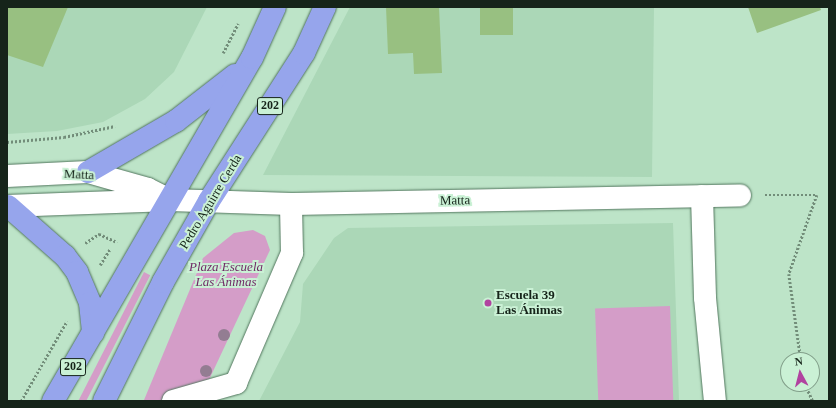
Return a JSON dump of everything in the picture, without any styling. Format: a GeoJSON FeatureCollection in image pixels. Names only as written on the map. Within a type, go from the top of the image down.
{"type":"FeatureCollection","features":[{"type":"Feature","properties":{"kind":"highway","name":"202"},"geometry":{"type":"LineString","coordinates":[[54,401],[252,58],[275,7]]}},
{"type":"Feature","properties":{"kind":"highway","name":"Pedro Aguirre Cerda"},"geometry":{"type":"LineString","coordinates":[[104,401],[163,282],[209,201],[304,53],[325,7]]}},
{"type":"Feature","properties":{"kind":"highway"},"geometry":{"type":"LineString","coordinates":[[88,172],[200,104],[252,58]]}},
{"type":"Feature","properties":{"kind":"highway"},"geometry":{"type":"LineString","coordinates":[[8,206],[65,256],[77,272],[90,303],[93,333]]}},
{"type":"Feature","properties":{"kind":"street","name":"Matta"},"geometry":{"type":"LineString","coordinates":[[7,176],[88,172],[148,189],[170,200]]}},
{"type":"Feature","properties":{"kind":"street","name":"Matta"},"geometry":{"type":"LineString","coordinates":[[8,206],[170,200],[291,204],[740,195]]}},
{"type":"Feature","properties":{"kind":"street"},"geometry":{"type":"LineString","coordinates":[[702,196],[705,298],[715,401]]}},
{"type":"Feature","properties":{"kind":"street"},"geometry":{"type":"LineString","coordinates":[[173,401],[236,382],[292,254],[291,204]]}},
{"type":"Feature","properties":{"kind":"path"},"geometry":{"type":"LineString","coordinates":[[7,142],[64,137],[118,125]]}},
{"type":"Feature","properties":{"kind":"path"},"geometry":{"type":"LineString","coordinates":[[740,195],[817,195],[789,274],[800,352]]}},
{"type":"Feature","properties":{"kind":"shaded area"},"geometry":{"type":"Polygon","coordinates":[[[7,7],[207,7],[174,72],[145,99],[103,122],[57,131],[7,134],[7,7]]]}},
{"type":"Feature","properties":{"kind":"shaded area"},"geometry":{"type":"Polygon","coordinates":[[[350,7],[654,7],[652,177],[263,175],[350,7]]]}},
{"type":"Feature","properties":{"kind":"shaded area","name":"Escuela 39 Las Ánimas"},"geometry":{"type":"Polygon","coordinates":[[[673,223],[679,401],[259,401],[300,322],[303,284],[334,238],[348,228],[673,223]]]}},
{"type":"Feature","properties":{"kind":"green space","name":"Plaza Escuela Las Ánimas"},"geometry":{"type":"Polygon","coordinates":[[[253,230],[265,236],[270,250],[208,382],[160,401],[144,400],[203,258],[234,233],[253,230]]]}},
{"type":"Feature","properties":{"kind":"green space"},"geometry":{"type":"Polygon","coordinates":[[[144,272],[150,275],[86,401],[78,401],[144,272]]]}},
{"type":"Feature","properties":{"kind":"green space"},"geometry":{"type":"Polygon","coordinates":[[[670,306],[673,401],[598,401],[595,309],[670,306]]]}},
{"type":"Feature","properties":{"kind":"building"},"geometry":{"type":"Polygon","coordinates":[[[7,7],[68,7],[43,67],[7,55],[7,7]]]}},
{"type":"Feature","properties":{"kind":"building"},"geometry":{"type":"Polygon","coordinates":[[[386,7],[439,7],[442,73],[414,74],[413,53],[388,54],[386,7]]]}},
{"type":"Feature","properties":{"kind":"building"},"geometry":{"type":"Polygon","coordinates":[[[480,7],[513,7],[513,35],[480,35],[480,7]]]}},
{"type":"Feature","properties":{"kind":"building"},"geometry":{"type":"Polygon","coordinates":[[[748,7],[820,7],[821,10],[757,33],[748,7]]]}},
{"type":"Feature","properties":{"kind":"place","name":"Escuela 39 Las Ánimas"},"geometry":{"type":"Point","coordinates":[488,303]}}]}
